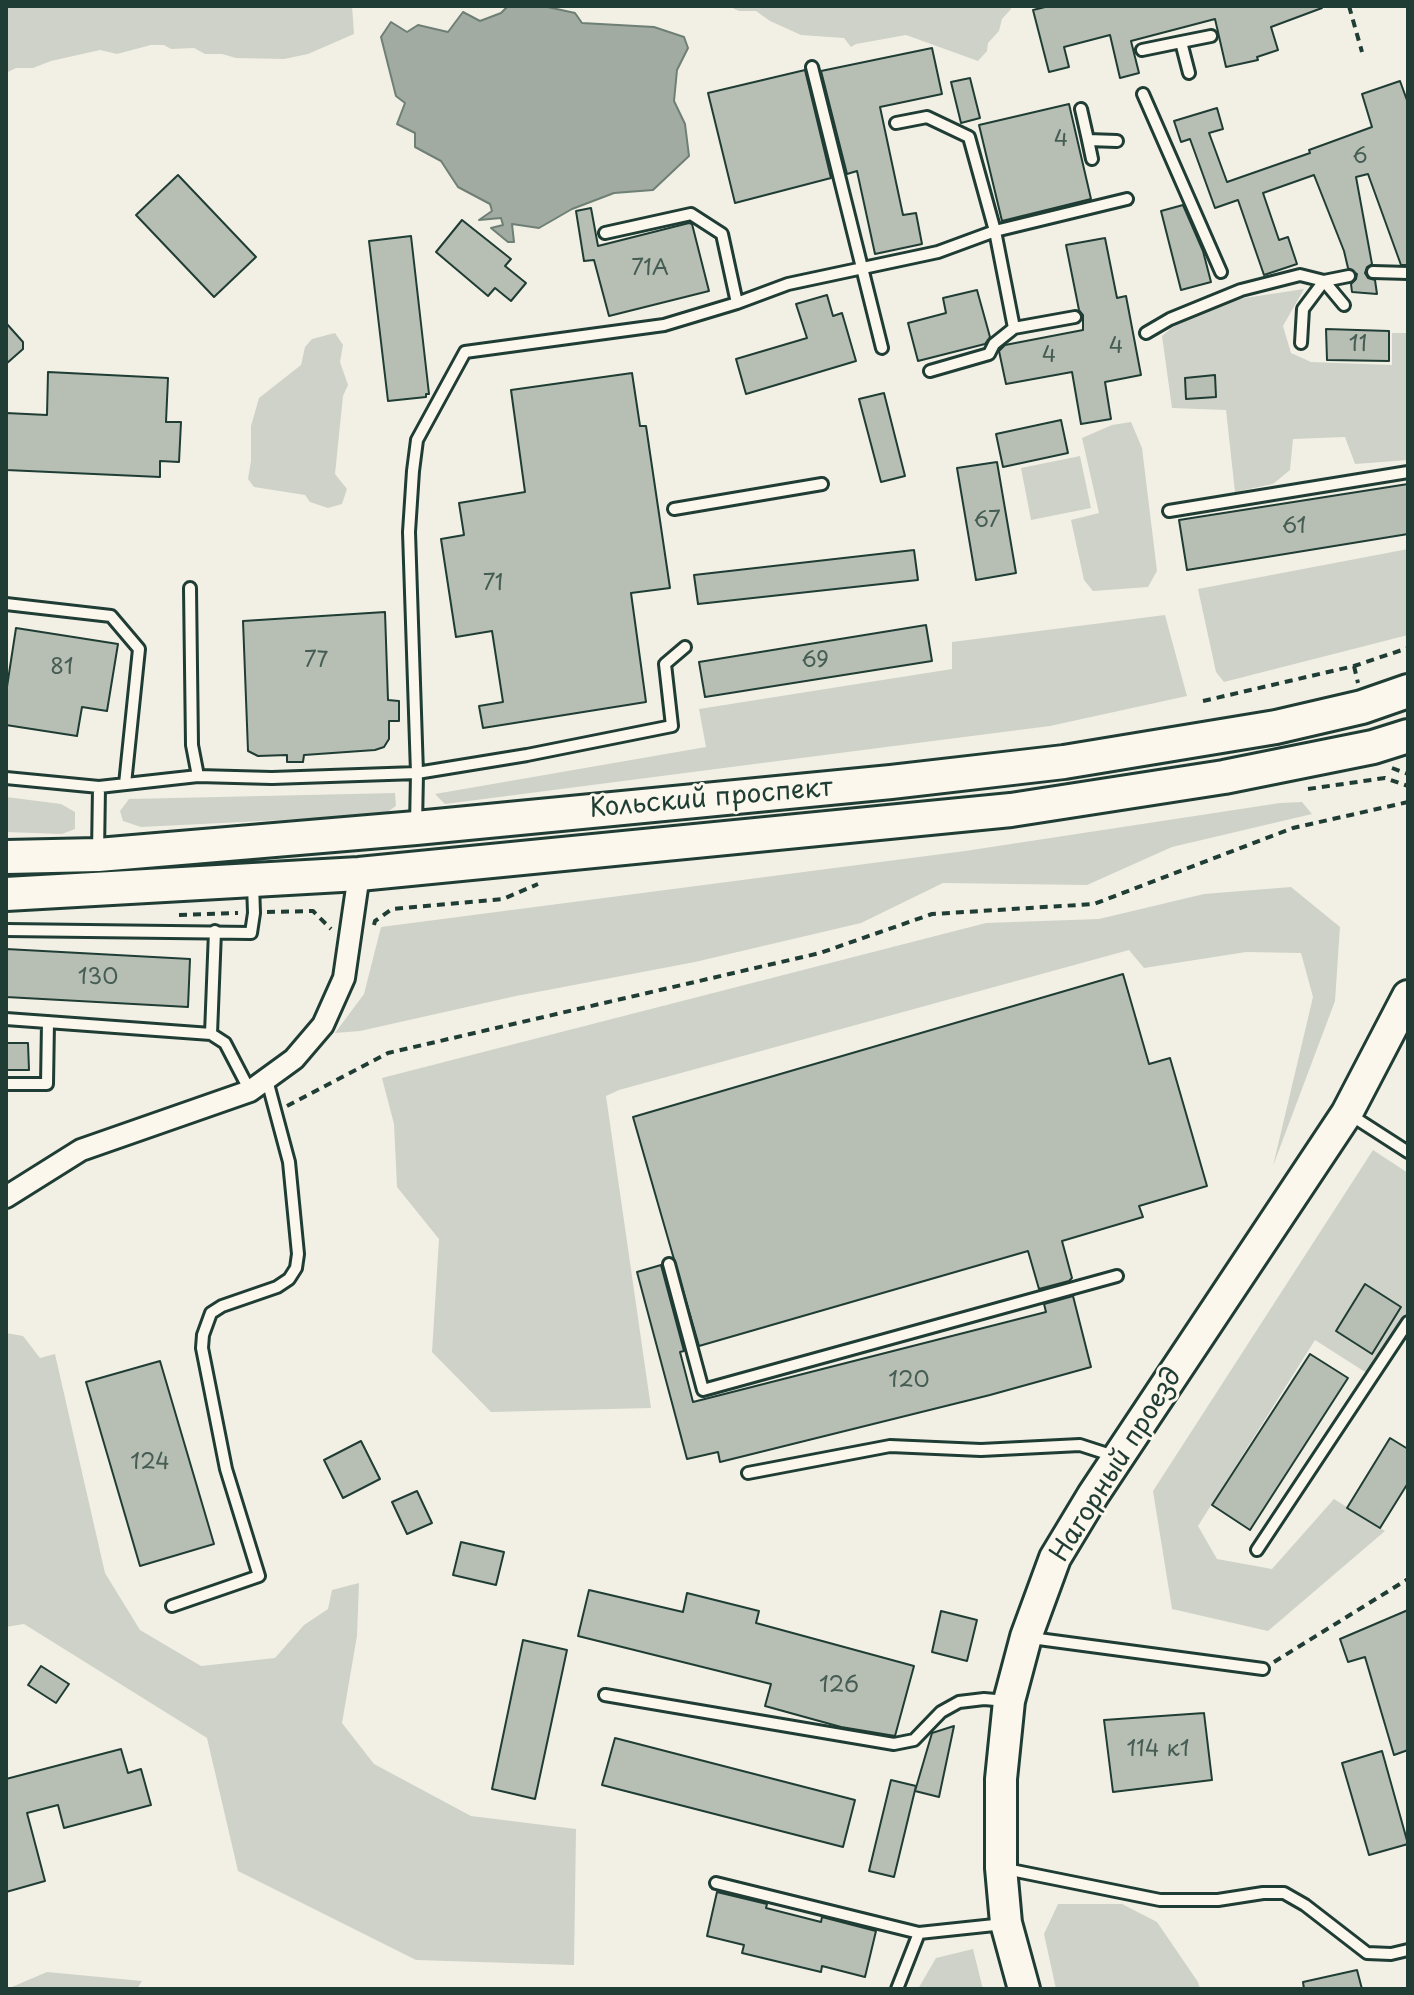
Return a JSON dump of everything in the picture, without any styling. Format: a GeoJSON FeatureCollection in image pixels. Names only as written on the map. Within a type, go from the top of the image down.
{"type":"FeatureCollection","features":[{"type":"Feature","properties":{"kind":"main road","name":"Кольский проспект"},"geometry":{"type":"LineString","coordinates":[[6,857],[98,855],[416,828],[1064,762],[1276,727],[1362,707],[1408,691]]}},
{"type":"Feature","properties":{"kind":"main road","name":"Кольский проспект"},"geometry":{"type":"LineString","coordinates":[[6,894],[359,874],[1011,810],[1224,777],[1373,747],[1408,736]]}},
{"type":"Feature","properties":{"kind":"main road"},"geometry":{"type":"LineString","coordinates":[[357,833],[359,874]]}},
{"type":"Feature","properties":{"kind":"main road","name":"Нагорный проезд"},"geometry":{"type":"LineString","coordinates":[[1024,1989],[1006,1923],[1001,1868],[1001,1779],[1009,1701],[1026,1637],[1055,1558],[1347,1113],[1408,996]]}},
{"type":"Feature","properties":{"kind":"street"},"geometry":{"type":"LineString","coordinates":[[6,1197],[81,1150],[258,1086],[294,1059],[323,1025],[344,978],[359,874]]}},
{"type":"Feature","properties":{"kind":"lane"},"geometry":{"type":"LineString","coordinates":[[1142,50],[1211,36]]}},
{"type":"Feature","properties":{"kind":"lane"},"geometry":{"type":"LineString","coordinates":[[1181,42],[1189,73]]}},
{"type":"Feature","properties":{"kind":"lane"},"geometry":{"type":"LineString","coordinates":[[812,67],[882,348]]}},
{"type":"Feature","properties":{"kind":"lane"},"geometry":{"type":"LineString","coordinates":[[1143,94],[1221,272]]}},
{"type":"Feature","properties":{"kind":"lane"},"geometry":{"type":"LineString","coordinates":[[1081,109],[1092,159]]}},
{"type":"Feature","properties":{"kind":"lane"},"geometry":{"type":"LineString","coordinates":[[896,123],[927,117],[969,137],[995,231],[1014,328]]}},
{"type":"Feature","properties":{"kind":"lane"},"geometry":{"type":"LineString","coordinates":[[1088,140],[1117,141]]}},
{"type":"Feature","properties":{"kind":"lane"},"geometry":{"type":"LineString","coordinates":[[416,828],[409,532],[413,471],[417,440],[465,352],[664,325],[788,284],[938,252],[995,231],[1127,199]]}},
{"type":"Feature","properties":{"kind":"lane"},"geometry":{"type":"LineString","coordinates":[[605,233],[691,214],[722,234],[737,303]]}},
{"type":"Feature","properties":{"kind":"lane"},"geometry":{"type":"LineString","coordinates":[[1373,272],[1408,273]]}},
{"type":"Feature","properties":{"kind":"lane"},"geometry":{"type":"LineString","coordinates":[[1146,333],[1170,319],[1241,290],[1300,275],[1324,281],[1349,276]]}},
{"type":"Feature","properties":{"kind":"lane"},"geometry":{"type":"LineString","coordinates":[[1324,281],[1344,305]]}},
{"type":"Feature","properties":{"kind":"lane"},"geometry":{"type":"LineString","coordinates":[[1301,343],[1303,309],[1324,281]]}},
{"type":"Feature","properties":{"kind":"lane"},"geometry":{"type":"LineString","coordinates":[[930,371],[989,354],[994,344],[1014,328],[1075,317]]}},
{"type":"Feature","properties":{"kind":"lane"},"geometry":{"type":"LineString","coordinates":[[1169,511],[1408,472]]}},
{"type":"Feature","properties":{"kind":"lane"},"geometry":{"type":"LineString","coordinates":[[674,509],[822,484]]}},
{"type":"Feature","properties":{"kind":"lane"},"geometry":{"type":"LineString","coordinates":[[190,588],[192,745],[198,776]]}},
{"type":"Feature","properties":{"kind":"lane"},"geometry":{"type":"LineString","coordinates":[[6,604],[111,616],[139,649],[125,784]]}},
{"type":"Feature","properties":{"kind":"lane"},"geometry":{"type":"LineString","coordinates":[[6,778],[99,787],[198,776],[272,778],[417,773],[527,755],[672,726],[665,664],[685,647]]}},
{"type":"Feature","properties":{"kind":"lane"},"geometry":{"type":"LineString","coordinates":[[98,855],[99,787]]}},
{"type":"Feature","properties":{"kind":"lane"},"geometry":{"type":"LineString","coordinates":[[6,930],[251,933],[253,880]]}},
{"type":"Feature","properties":{"kind":"lane"},"geometry":{"type":"LineString","coordinates":[[211,1034],[215,931]]}},
{"type":"Feature","properties":{"kind":"lane"},"geometry":{"type":"LineString","coordinates":[[6,1019],[211,1034],[225,1043],[277,1110],[289,1162],[298,1254],[296,1268],[289,1279],[277,1287],[222,1306],[211,1313],[202,1348],[226,1469],[259,1576],[172,1606]]}},
{"type":"Feature","properties":{"kind":"lane"},"geometry":{"type":"LineString","coordinates":[[6,1084],[47,1084],[48,1022]]}},
{"type":"Feature","properties":{"kind":"lane"},"geometry":{"type":"LineString","coordinates":[[1347,1113],[1408,1152]]}},
{"type":"Feature","properties":{"kind":"lane"},"geometry":{"type":"LineString","coordinates":[[669,1264],[703,1390],[1117,1276]]}},
{"type":"Feature","properties":{"kind":"lane"},"geometry":{"type":"LineString","coordinates":[[1257,1550],[1408,1322]]}},
{"type":"Feature","properties":{"kind":"lane"},"geometry":{"type":"LineString","coordinates":[[748,1473],[890,1446],[981,1450],[1080,1445],[1119,1457]]}},
{"type":"Feature","properties":{"kind":"lane"},"geometry":{"type":"LineString","coordinates":[[1026,1637],[1263,1669]]}},
{"type":"Feature","properties":{"kind":"lane"},"geometry":{"type":"LineString","coordinates":[[605,1695],[894,1744],[914,1740],[941,1712],[959,1702],[984,1699],[1009,1701]]}},
{"type":"Feature","properties":{"kind":"lane"},"geometry":{"type":"LineString","coordinates":[[1001,1868],[1160,1900],[1218,1900],[1284,1893],[1305,1905],[1367,1953],[1391,1954],[1408,1950]]}},
{"type":"Feature","properties":{"kind":"lane"},"geometry":{"type":"LineString","coordinates":[[716,1883],[919,1933],[1006,1923]]}},
{"type":"Feature","properties":{"kind":"lane"},"geometry":{"type":"LineString","coordinates":[[897,1989],[919,1933]]}},
{"type":"Feature","properties":{"kind":"path"},"geometry":{"type":"LineString","coordinates":[[1349,6],[1362,52]]}},
{"type":"Feature","properties":{"kind":"path"},"geometry":{"type":"LineString","coordinates":[[1203,701],[1354,666],[1408,648]]}},
{"type":"Feature","properties":{"kind":"path"},"geometry":{"type":"LineString","coordinates":[[277,1110],[388,1053],[820,953],[932,914],[1094,904],[1293,828],[1408,802]]}},
{"type":"Feature","properties":{"kind":"path"},"geometry":{"type":"LineString","coordinates":[[1263,1669],[1408,1579]]}},
{"type":"Feature","properties":{"kind":"shaded area"},"geometry":{"type":"Polygon","coordinates":[[[6,6],[352,6],[354,34],[308,54],[284,59],[236,58],[205,54],[194,48],[171,49],[164,45],[151,45],[117,54],[100,50],[33,68],[16,68],[6,73],[6,6]]]}},
{"type":"Feature","properties":{"kind":"shaded area"},"geometry":{"type":"Polygon","coordinates":[[[508,6],[543,6],[575,13],[582,23],[654,27],[684,37],[688,48],[677,70],[674,101],[685,124],[689,156],[653,190],[614,193],[572,209],[539,228],[512,224],[514,242],[508,242],[491,228],[503,225],[501,218],[479,220],[492,211],[490,204],[458,187],[441,161],[415,147],[415,133],[397,124],[405,103],[396,96],[381,37],[391,22],[407,32],[418,25],[448,32],[463,12],[480,21],[501,13],[508,6]]]}},
{"type":"Feature","properties":{"kind":"shaded area"},"geometry":{"type":"Polygon","coordinates":[[[728,6],[1011,6],[1011,9],[978,61],[906,35],[851,47],[844,38],[801,35],[756,11],[739,11],[728,6]]]}},
{"type":"Feature","properties":{"kind":"shaded area"},"geometry":{"type":"Polygon","coordinates":[[[1304,289],[1283,326],[1291,353],[1311,362],[1392,365],[1392,333],[1408,333],[1408,460],[1355,464],[1345,437],[1293,439],[1290,470],[1273,484],[1235,492],[1226,410],[1172,408],[1162,336],[1175,325],[1238,299],[1304,289]]]}},
{"type":"Feature","properties":{"kind":"shaded area"},"geometry":{"type":"Polygon","coordinates":[[[335,333],[343,345],[340,362],[348,385],[343,396],[335,474],[347,489],[342,504],[328,508],[310,502],[305,495],[254,487],[248,479],[251,426],[259,398],[301,365],[305,347],[312,339],[335,333]]]}},
{"type":"Feature","properties":{"kind":"shaded area"},"geometry":{"type":"Polygon","coordinates":[[[1131,422],[1142,448],[1157,571],[1148,587],[1093,591],[1084,580],[1071,520],[1099,513],[1082,438],[1112,425],[1131,422]]]}},
{"type":"Feature","properties":{"kind":"shaded area"},"geometry":{"type":"Polygon","coordinates":[[[1080,456],[1091,508],[1031,520],[1021,468],[1080,456]]]}},
{"type":"Feature","properties":{"kind":"shaded area"},"geometry":{"type":"Polygon","coordinates":[[[1408,549],[1408,635],[1224,682],[1216,672],[1198,589],[1408,549]]]}},
{"type":"Feature","properties":{"kind":"shaded area"},"geometry":{"type":"Polygon","coordinates":[[[1165,615],[1187,696],[1050,726],[445,804],[435,794],[706,747],[699,709],[952,669],[952,642],[1165,615]]]}},
{"type":"Feature","properties":{"kind":"shaded area"},"geometry":{"type":"Polygon","coordinates":[[[395,793],[396,806],[383,815],[141,827],[123,821],[120,811],[129,799],[395,793]]]}},
{"type":"Feature","properties":{"kind":"shaded area"},"geometry":{"type":"Polygon","coordinates":[[[6,797],[61,804],[75,812],[75,829],[62,834],[6,832],[6,797]]]}},
{"type":"Feature","properties":{"kind":"shaded area"},"geometry":{"type":"Polygon","coordinates":[[[1302,802],[1312,814],[1172,847],[1087,885],[943,883],[861,923],[695,962],[516,996],[360,1031],[335,1033],[364,994],[381,927],[965,851],[1302,802]]]}},
{"type":"Feature","properties":{"kind":"shaded area"},"geometry":{"type":"Polygon","coordinates":[[[1291,887],[1340,927],[1335,1001],[1273,1166],[1313,997],[1301,953],[1246,952],[1144,968],[1129,950],[606,1096],[651,1408],[491,1412],[432,1352],[439,1239],[397,1187],[394,1124],[382,1078],[986,923],[1099,919],[1204,894],[1291,887]]]}},
{"type":"Feature","properties":{"kind":"shaded area"},"geometry":{"type":"Polygon","coordinates":[[[1373,1150],[1408,1173],[1408,1316],[1373,1377],[1315,1340],[1198,1526],[1217,1559],[1272,1569],[1334,1499],[1385,1531],[1268,1631],[1172,1609],[1153,1491],[1373,1150]]]}},
{"type":"Feature","properties":{"kind":"shaded area"},"geometry":{"type":"Polygon","coordinates":[[[6,1333],[23,1336],[40,1358],[55,1354],[105,1573],[140,1630],[201,1666],[275,1658],[304,1625],[328,1609],[332,1590],[359,1583],[357,1636],[342,1723],[374,1764],[471,1816],[576,1829],[574,1965],[416,1960],[238,1871],[207,1738],[24,1624],[6,1627],[6,1333]]]}},
{"type":"Feature","properties":{"kind":"shaded area"},"geometry":{"type":"Polygon","coordinates":[[[1058,1904],[1122,1904],[1157,1922],[1200,1989],[1056,1989],[1044,1934],[1058,1904]]]}},
{"type":"Feature","properties":{"kind":"shaded area"},"geometry":{"type":"Polygon","coordinates":[[[973,1949],[983,1989],[918,1989],[936,1958],[973,1949]]]}},
{"type":"Feature","properties":{"kind":"shaded area"},"geometry":{"type":"Polygon","coordinates":[[[47,1972],[142,1981],[137,1989],[7,1989],[47,1972]]]}},
{"type":"Feature","properties":{"kind":"building"},"geometry":{"type":"Polygon","coordinates":[[[1049,6],[1322,8],[1271,27],[1278,50],[1257,57],[1258,60],[1226,67],[1215,19],[1131,41],[1139,73],[1120,78],[1110,35],[1064,47],[1069,67],[1049,72],[1033,10],[1049,6]]]}},
{"type":"Feature","properties":{"kind":"building"},"geometry":{"type":"Polygon","coordinates":[[[932,48],[942,94],[880,107],[903,215],[916,213],[922,244],[875,254],[857,171],[847,174],[821,71],[932,48]]]}},
{"type":"Feature","properties":{"kind":"building"},"geometry":{"type":"Polygon","coordinates":[[[805,70],[831,178],[735,203],[708,93],[805,70]]]}},
{"type":"Feature","properties":{"kind":"building"},"geometry":{"type":"Polygon","coordinates":[[[970,78],[980,118],[961,123],[951,82],[970,78]]]}},
{"type":"Feature","properties":{"kind":"building"},"geometry":{"type":"Polygon","coordinates":[[[1400,81],[1408,103],[1408,265],[1401,265],[1368,174],[1356,177],[1372,264],[1365,273],[1375,280],[1377,294],[1352,292],[1351,284],[1357,274],[1348,268],[1314,175],[1263,193],[1279,240],[1288,237],[1297,264],[1264,275],[1238,200],[1215,208],[1190,139],[1181,142],[1174,121],[1217,108],[1223,129],[1209,133],[1227,182],[1372,127],[1362,94],[1400,81]]]}},
{"type":"Feature","properties":{"kind":"building"},"geometry":{"type":"Polygon","coordinates":[[[1069,104],[1091,199],[1002,221],[979,125],[1069,104]]]}},
{"type":"Feature","properties":{"kind":"building"},"geometry":{"type":"Polygon","coordinates":[[[178,175],[256,257],[214,297],[136,215],[178,175]]]}},
{"type":"Feature","properties":{"kind":"building"},"geometry":{"type":"Polygon","coordinates":[[[1183,205],[1203,251],[1211,282],[1181,290],[1161,211],[1183,205]]]}},
{"type":"Feature","properties":{"kind":"building"},"geometry":{"type":"Polygon","coordinates":[[[591,208],[598,246],[692,224],[709,291],[609,316],[594,260],[584,261],[576,211],[591,208]]]}},
{"type":"Feature","properties":{"kind":"building"},"geometry":{"type":"Polygon","coordinates":[[[462,220],[511,259],[505,266],[526,283],[511,301],[495,288],[488,296],[436,252],[462,220]]]}},
{"type":"Feature","properties":{"kind":"building"},"geometry":{"type":"Polygon","coordinates":[[[411,236],[429,394],[426,397],[388,401],[369,241],[411,236]]]}},
{"type":"Feature","properties":{"kind":"building"},"geometry":{"type":"Polygon","coordinates":[[[1105,238],[1117,298],[1126,296],[1141,375],[1105,382],[1111,419],[1081,424],[1072,372],[1006,384],[999,351],[1005,345],[1083,330],[1083,315],[1079,310],[1066,245],[1105,238]]]}},
{"type":"Feature","properties":{"kind":"building"},"geometry":{"type":"Polygon","coordinates":[[[977,290],[990,337],[985,344],[918,361],[908,323],[946,313],[943,298],[977,290]]]}},
{"type":"Feature","properties":{"kind":"building"},"geometry":{"type":"Polygon","coordinates":[[[827,295],[833,316],[842,313],[856,361],[746,394],[736,359],[807,338],[796,304],[827,295]]]}},
{"type":"Feature","properties":{"kind":"building"},"geometry":{"type":"Polygon","coordinates":[[[6,323],[23,342],[23,349],[6,364],[6,323]]]}},
{"type":"Feature","properties":{"kind":"building"},"geometry":{"type":"Polygon","coordinates":[[[1326,329],[1389,331],[1389,361],[1327,360],[1326,329]]]}},
{"type":"Feature","properties":{"kind":"building"},"geometry":{"type":"Polygon","coordinates":[[[48,372],[168,378],[166,422],[181,422],[179,462],[160,461],[160,477],[6,470],[6,413],[47,415],[48,372]]]}},
{"type":"Feature","properties":{"kind":"building"},"geometry":{"type":"Polygon","coordinates":[[[632,373],[640,426],[646,426],[670,588],[631,593],[646,702],[483,728],[479,706],[503,702],[492,631],[456,637],[441,539],[464,535],[459,503],[525,492],[511,390],[632,373]]]}},
{"type":"Feature","properties":{"kind":"building"},"geometry":{"type":"Polygon","coordinates":[[[1215,375],[1216,397],[1186,399],[1185,378],[1215,375]]]}},
{"type":"Feature","properties":{"kind":"building"},"geometry":{"type":"Polygon","coordinates":[[[884,393],[905,476],[881,482],[859,399],[884,393]]]}},
{"type":"Feature","properties":{"kind":"building"},"geometry":{"type":"Polygon","coordinates":[[[1061,420],[1068,453],[1003,467],[996,434],[1061,420]]]}},
{"type":"Feature","properties":{"kind":"building"},"geometry":{"type":"Polygon","coordinates":[[[997,462],[1016,573],[976,580],[957,468],[997,462]]]}},
{"type":"Feature","properties":{"kind":"building"},"geometry":{"type":"Polygon","coordinates":[[[1408,484],[1408,534],[1187,570],[1179,520],[1408,484]]]}},
{"type":"Feature","properties":{"kind":"building"},"geometry":{"type":"Polygon","coordinates":[[[914,550],[918,580],[698,604],[694,575],[914,550]]]}},
{"type":"Feature","properties":{"kind":"building"},"geometry":{"type":"Polygon","coordinates":[[[385,612],[388,700],[399,701],[399,721],[389,721],[389,739],[384,747],[304,755],[303,762],[287,762],[287,755],[258,756],[248,751],[243,621],[385,612]]]}},
{"type":"Feature","properties":{"kind":"building"},"geometry":{"type":"Polygon","coordinates":[[[926,625],[932,661],[705,697],[699,662],[926,625]]]}},
{"type":"Feature","properties":{"kind":"building"},"geometry":{"type":"Polygon","coordinates":[[[16,628],[118,644],[107,711],[82,707],[77,736],[6,725],[6,693],[16,628]]]}},
{"type":"Feature","properties":{"kind":"building"},"geometry":{"type":"Polygon","coordinates":[[[6,949],[190,959],[188,1007],[6,997],[6,949]]]}},
{"type":"Feature","properties":{"kind":"building"},"geometry":{"type":"Polygon","coordinates":[[[1123,974],[1149,1064],[1170,1058],[1207,1186],[1139,1206],[1143,1217],[1062,1241],[1072,1278],[1069,1281],[1039,1289],[1028,1251],[699,1346],[633,1117],[1123,974]]]}},
{"type":"Feature","properties":{"kind":"building"},"geometry":{"type":"Polygon","coordinates":[[[6,1043],[28,1043],[29,1070],[6,1070],[6,1043]]]}},
{"type":"Feature","properties":{"kind":"building"},"geometry":{"type":"Polygon","coordinates":[[[661,1265],[684,1351],[680,1352],[693,1402],[1046,1312],[1044,1304],[1073,1296],[1091,1367],[720,1462],[718,1452],[687,1459],[637,1272],[661,1265]]]}},
{"type":"Feature","properties":{"kind":"building"},"geometry":{"type":"Polygon","coordinates":[[[1365,1284],[1401,1307],[1372,1354],[1336,1331],[1365,1284]]]}},
{"type":"Feature","properties":{"kind":"building"},"geometry":{"type":"Polygon","coordinates":[[[1310,1354],[1348,1378],[1250,1530],[1212,1505],[1310,1354]]]}},
{"type":"Feature","properties":{"kind":"building"},"geometry":{"type":"Polygon","coordinates":[[[160,1361],[214,1544],[140,1566],[86,1382],[160,1361]]]}},
{"type":"Feature","properties":{"kind":"building"},"geometry":{"type":"Polygon","coordinates":[[[1390,1438],[1408,1449],[1408,1483],[1380,1528],[1347,1508],[1390,1438]]]}},
{"type":"Feature","properties":{"kind":"building"},"geometry":{"type":"Polygon","coordinates":[[[361,1441],[380,1479],[343,1498],[324,1460],[361,1441]]]}},
{"type":"Feature","properties":{"kind":"building"},"geometry":{"type":"Polygon","coordinates":[[[417,1491],[432,1523],[407,1534],[392,1502],[417,1491]]]}},
{"type":"Feature","properties":{"kind":"building"},"geometry":{"type":"Polygon","coordinates":[[[461,1542],[504,1552],[496,1585],[453,1575],[461,1542]]]}},
{"type":"Feature","properties":{"kind":"building"},"geometry":{"type":"Polygon","coordinates":[[[589,1590],[683,1612],[687,1593],[759,1611],[756,1623],[914,1666],[895,1736],[841,1727],[765,1706],[771,1684],[578,1636],[589,1590]]]}},
{"type":"Feature","properties":{"kind":"building"},"geometry":{"type":"Polygon","coordinates":[[[1408,1610],[1408,1750],[1394,1755],[1365,1657],[1348,1662],[1340,1639],[1408,1610]]]}},
{"type":"Feature","properties":{"kind":"building"},"geometry":{"type":"Polygon","coordinates":[[[941,1611],[977,1620],[967,1661],[932,1652],[941,1611]]]}},
{"type":"Feature","properties":{"kind":"building"},"geometry":{"type":"Polygon","coordinates":[[[523,1640],[567,1650],[535,1799],[492,1789],[523,1640]]]}},
{"type":"Feature","properties":{"kind":"building"},"geometry":{"type":"Polygon","coordinates":[[[41,1666],[69,1684],[56,1703],[28,1685],[41,1666]]]}},
{"type":"Feature","properties":{"kind":"building"},"geometry":{"type":"Polygon","coordinates":[[[1204,1713],[1212,1780],[1113,1792],[1104,1720],[1204,1713]]]}},
{"type":"Feature","properties":{"kind":"building"},"geometry":{"type":"Polygon","coordinates":[[[954,1726],[939,1797],[915,1791],[932,1733],[954,1726]]]}},
{"type":"Feature","properties":{"kind":"building"},"geometry":{"type":"Polygon","coordinates":[[[615,1738],[855,1800],[843,1847],[602,1785],[615,1738]]]}},
{"type":"Feature","properties":{"kind":"building"},"geometry":{"type":"Polygon","coordinates":[[[121,1749],[128,1773],[141,1769],[151,1805],[64,1828],[58,1805],[27,1813],[45,1881],[6,1892],[6,1779],[121,1749]]]}},
{"type":"Feature","properties":{"kind":"building"},"geometry":{"type":"Polygon","coordinates":[[[1382,1751],[1408,1844],[1369,1855],[1342,1763],[1382,1751]]]}},
{"type":"Feature","properties":{"kind":"building"},"geometry":{"type":"Polygon","coordinates":[[[891,1780],[916,1786],[894,1877],[869,1871],[891,1780]]]}},
{"type":"Feature","properties":{"kind":"building"},"geometry":{"type":"Polygon","coordinates":[[[717,1892],[821,1922],[822,1917],[876,1931],[865,1977],[822,1966],[821,1972],[742,1953],[744,1945],[707,1936],[717,1892]]]}},
{"type":"Feature","properties":{"kind":"building"},"geometry":{"type":"Polygon","coordinates":[[[1357,1970],[1362,1989],[1304,1989],[1303,1982],[1357,1970]]]}}]}
